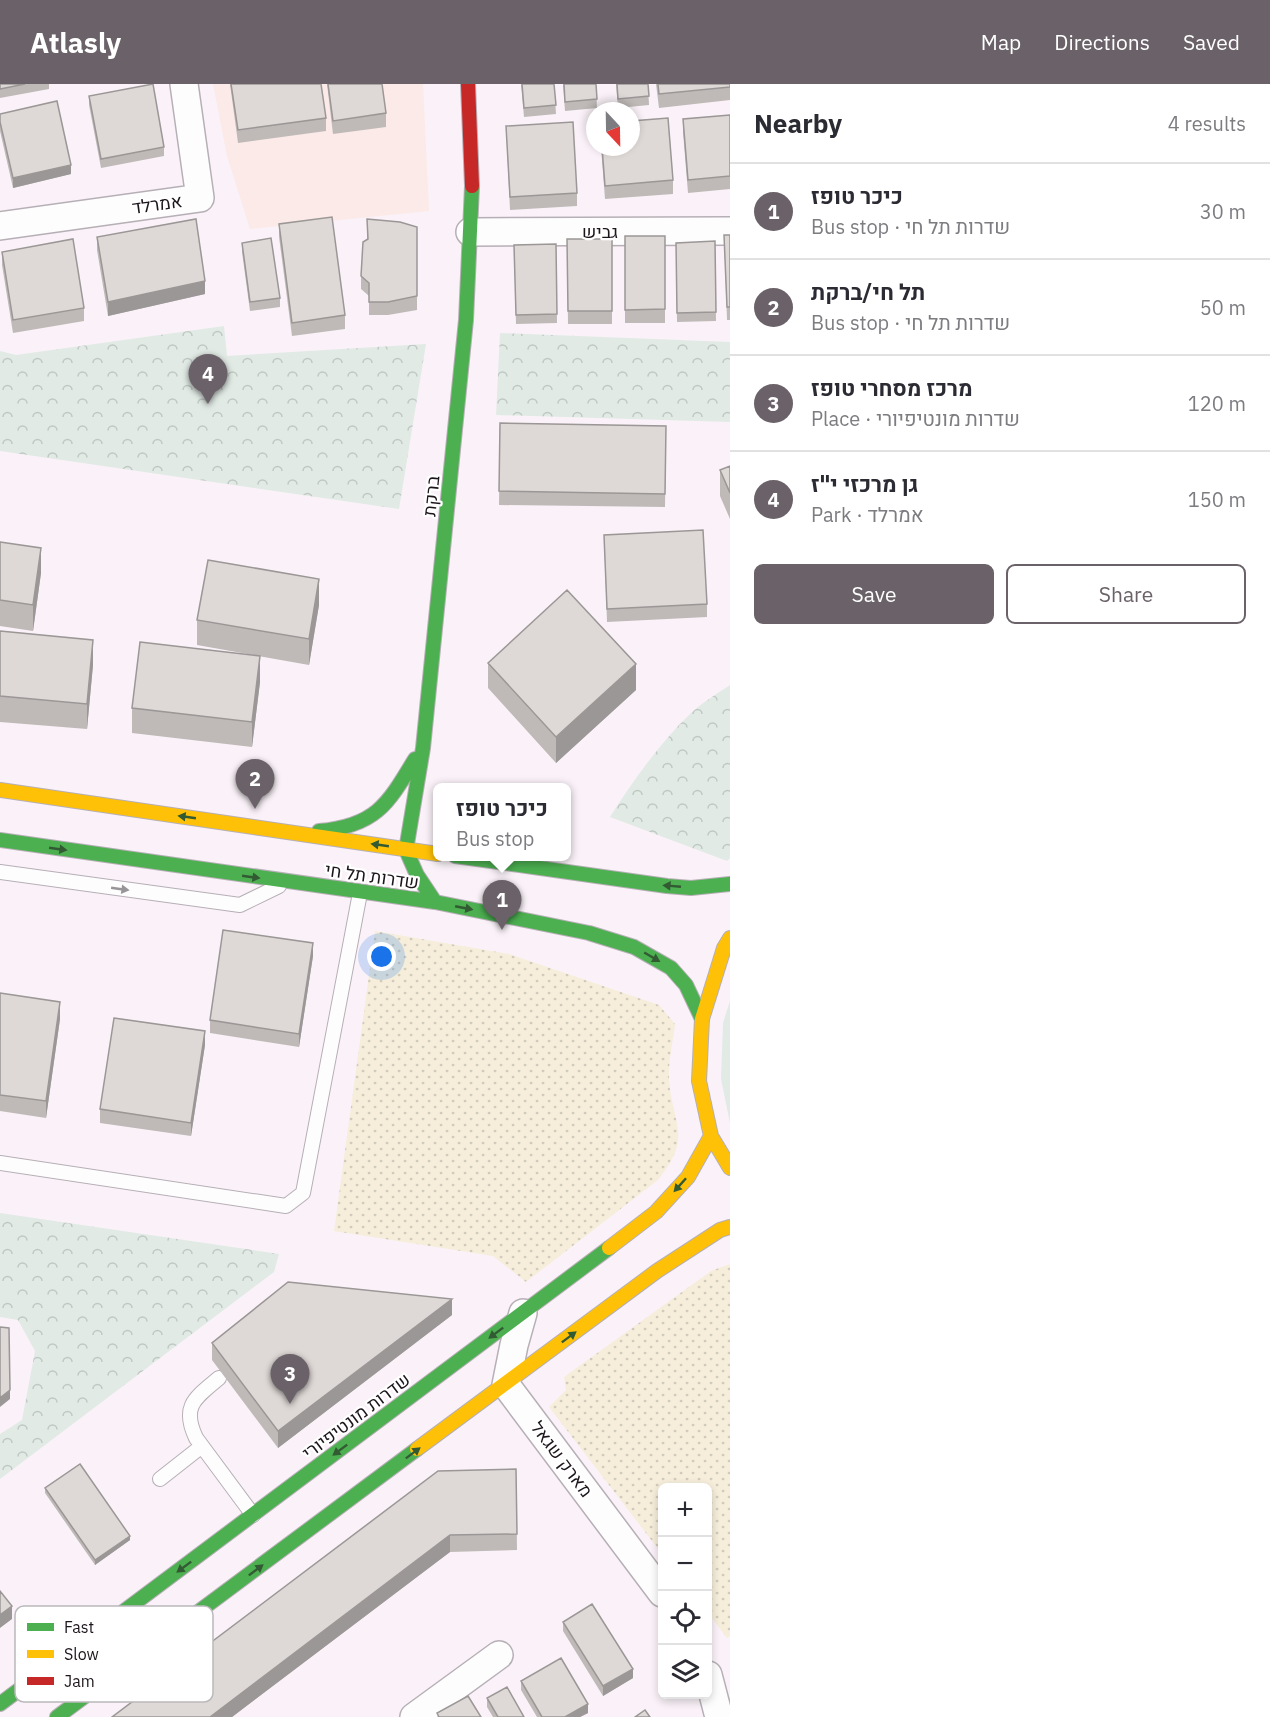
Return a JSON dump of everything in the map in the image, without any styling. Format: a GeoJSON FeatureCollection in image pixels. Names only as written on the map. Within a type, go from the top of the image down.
{"type":"FeatureCollection","features":[{"type":"Feature","properties":{"kind":"street","name":"אמרלד"},"geometry":{"type":"LineString","coordinates":[[0,226],[200,198],[184,84]]}},
{"type":"Feature","properties":{"kind":"street","name":"ברקת"},"geometry":{"type":"LineString","coordinates":[[406,850],[423,748],[466,320],[472,180],[468,84]]}},
{"type":"Feature","properties":{"kind":"street","name":"גביש"},"geometry":{"type":"LineString","coordinates":[[470,232],[730,231]]}},
{"type":"Feature","properties":{"kind":"street"},"geometry":{"type":"LineString","coordinates":[[423,748],[432,780]]}},
{"type":"Feature","properties":{"kind":"street"},"geometry":{"type":"LineString","coordinates":[[294,833],[340,830],[378,812],[390,800],[423,748]]}},
{"type":"Feature","properties":{"kind":"street","name":"שדרות תל חי"},"geometry":{"type":"LineString","coordinates":[[0,790],[433,853]]}},
{"type":"Feature","properties":{"kind":"street","name":"שדרות תל חי"},"geometry":{"type":"LineString","coordinates":[[0,840],[435,902],[589,933],[634,946],[671,968],[686,985],[702,1019]]}},
{"type":"Feature","properties":{"kind":"street"},"geometry":{"type":"LineString","coordinates":[[406,850],[417,875],[435,902]]}},
{"type":"Feature","properties":{"kind":"street"},"geometry":{"type":"LineString","coordinates":[[488,861],[667,886],[691,888],[730,884]]}},
{"type":"Feature","properties":{"kind":"street"},"geometry":{"type":"LineString","coordinates":[[517,861],[528,867]]}},
{"type":"Feature","properties":{"kind":"street"},"geometry":{"type":"LineString","coordinates":[[730,938],[724,948],[702,1019],[699,1081],[711,1136],[730,1168]]}},
{"type":"Feature","properties":{"kind":"street","name":"שדרות מונטיפיורי"},"geometry":{"type":"LineString","coordinates":[[131,1606],[656,1212],[688,1177],[711,1136]]}},
{"type":"Feature","properties":{"kind":"street"},"geometry":{"type":"LineString","coordinates":[[207,1606],[657,1271],[696,1244],[730,1227]]}},
{"type":"Feature","properties":{"kind":"street"},"geometry":{"type":"LineString","coordinates":[[506,1385],[523,1313]]}},
{"type":"Feature","properties":{"kind":"street","name":"מארק שגאל"},"geometry":{"type":"LineString","coordinates":[[506,1385],[661,1591]]}},
{"type":"Feature","properties":{"kind":"street"},"geometry":{"type":"LineString","coordinates":[[414,1717],[499,1655]]}},
{"type":"Feature","properties":{"kind":"street"},"geometry":{"type":"LineString","coordinates":[[712,1685],[723,1713]]}},
{"type":"Feature","properties":{"kind":"street","name":"שדרות מונטיפיורי"},"geometry":{"type":"LineString","coordinates":[[0,1704],[15,1693]]}},
{"type":"Feature","properties":{"kind":"street"},"geometry":{"type":"LineString","coordinates":[[57,1717],[77,1702]]}},
{"type":"Feature","properties":{"kind":"lane"},"geometry":{"type":"LineString","coordinates":[[0,872],[240,905],[286,882]]}},
{"type":"Feature","properties":{"kind":"lane"},"geometry":{"type":"LineString","coordinates":[[0,1163],[286,1206],[303,1193],[360,892]]}},
{"type":"Feature","properties":{"kind":"lane"},"geometry":{"type":"LineString","coordinates":[[219,1378],[195,1397],[188,1417],[190,1426],[253,1515]]}},
{"type":"Feature","properties":{"kind":"lane"},"geometry":{"type":"LineString","coordinates":[[160,1479],[202,1446]]}},
{"type":"Feature","properties":{"kind":"shaded area"},"geometry":{"type":"Polygon","coordinates":[[[213,84],[423,84],[429,211],[250,229],[227,156],[213,84]]]}},
{"type":"Feature","properties":{"kind":"green space"},"geometry":{"type":"Polygon","coordinates":[[[224,326],[227,356],[426,344],[399,509],[0,451],[0,351],[16,355],[224,326]]]}},
{"type":"Feature","properties":{"kind":"green space"},"geometry":{"type":"Polygon","coordinates":[[[500,333],[730,342],[730,422],[496,415],[500,333]]]}},
{"type":"Feature","properties":{"kind":"green space"},"geometry":{"type":"Polygon","coordinates":[[[730,685],[730,858],[727,861],[610,817],[667,738],[689,715],[730,685]]]}},
{"type":"Feature","properties":{"kind":"green space"},"geometry":{"type":"Polygon","coordinates":[[[730,1001],[730,1123],[721,1079],[723,1023],[730,1001]]]}},
{"type":"Feature","properties":{"kind":"green space"},"geometry":{"type":"Polygon","coordinates":[[[0,1213],[279,1254],[274,1272],[0,1479],[0,1434],[22,1420],[35,1351],[18,1320],[0,1317],[0,1213]]]}},
{"type":"Feature","properties":{"kind":"sand"},"geometry":{"type":"Polygon","coordinates":[[[375,931],[509,954],[659,1005],[675,1024],[669,1080],[677,1121],[678,1141],[669,1165],[658,1180],[526,1282],[493,1256],[334,1231],[375,931]]]}},
{"type":"Feature","properties":{"kind":"sand"},"geometry":{"type":"Polygon","coordinates":[[[730,1264],[730,1636],[727,1638],[712,1618],[712,1483],[658,1483],[658,1549],[549,1407],[566,1390],[564,1377],[711,1271],[730,1264]]]}},
{"type":"Feature","properties":{"kind":"building"},"geometry":{"type":"Polygon","coordinates":[[[0,84],[25,84],[0,89],[0,84]]]}},
{"type":"Feature","properties":{"kind":"building"},"geometry":{"type":"Polygon","coordinates":[[[153,84],[164,147],[101,159],[89,96],[153,84]]]}},
{"type":"Feature","properties":{"kind":"building"},"geometry":{"type":"Polygon","coordinates":[[[231,84],[321,84],[326,118],[238,130],[231,84]]]}},
{"type":"Feature","properties":{"kind":"building"},"geometry":{"type":"Polygon","coordinates":[[[328,84],[382,84],[386,113],[333,121],[328,84]]]}},
{"type":"Feature","properties":{"kind":"building"},"geometry":{"type":"Polygon","coordinates":[[[522,84],[554,84],[556,105],[524,108],[522,84]]]}},
{"type":"Feature","properties":{"kind":"building"},"geometry":{"type":"Polygon","coordinates":[[[564,84],[596,84],[597,99],[565,102],[564,84]]]}},
{"type":"Feature","properties":{"kind":"building"},"geometry":{"type":"Polygon","coordinates":[[[617,84],[648,84],[649,96],[618,99],[617,84]]]}},
{"type":"Feature","properties":{"kind":"building"},"geometry":{"type":"Polygon","coordinates":[[[658,84],[730,84],[730,87],[659,94],[658,84]]]}},
{"type":"Feature","properties":{"kind":"building"},"geometry":{"type":"Polygon","coordinates":[[[57,101],[71,165],[13,178],[0,114],[57,101]]]}},
{"type":"Feature","properties":{"kind":"building"},"geometry":{"type":"Polygon","coordinates":[[[730,115],[730,176],[688,180],[683,119],[730,115]]]}},
{"type":"Feature","properties":{"kind":"building"},"geometry":{"type":"Polygon","coordinates":[[[668,118],[673,180],[605,186],[603,156],[640,156],[640,120],[668,118]]]}},
{"type":"Feature","properties":{"kind":"building"},"geometry":{"type":"Polygon","coordinates":[[[573,122],[577,193],[510,197],[506,126],[573,122]]]}},
{"type":"Feature","properties":{"kind":"building"},"geometry":{"type":"Polygon","coordinates":[[[332,217],[345,315],[292,323],[279,224],[332,217]]]}},
{"type":"Feature","properties":{"kind":"building"},"geometry":{"type":"Polygon","coordinates":[[[196,219],[205,281],[108,302],[97,237],[196,219]]]}},
{"type":"Feature","properties":{"kind":"building"},"geometry":{"type":"Polygon","coordinates":[[[367,219],[400,222],[417,227],[417,296],[388,302],[369,302],[369,283],[361,276],[363,242],[368,239],[367,219]]]}},
{"type":"Feature","properties":{"kind":"building"},"geometry":{"type":"Polygon","coordinates":[[[724,235],[730,235],[730,307],[727,307],[724,235]]]}},
{"type":"Feature","properties":{"kind":"building"},"geometry":{"type":"Polygon","coordinates":[[[625,236],[665,236],[665,309],[625,310],[625,236]]]}},
{"type":"Feature","properties":{"kind":"building"},"geometry":{"type":"Polygon","coordinates":[[[271,238],[280,298],[250,302],[242,243],[271,238]]]}},
{"type":"Feature","properties":{"kind":"building"},"geometry":{"type":"Polygon","coordinates":[[[73,239],[84,308],[13,320],[2,252],[73,239]]]}},
{"type":"Feature","properties":{"kind":"building"},"geometry":{"type":"Polygon","coordinates":[[[567,239],[612,239],[612,311],[568,311],[567,239]]]}},
{"type":"Feature","properties":{"kind":"building"},"geometry":{"type":"Polygon","coordinates":[[[715,241],[716,312],[677,313],[676,243],[715,241]]]}},
{"type":"Feature","properties":{"kind":"building"},"geometry":{"type":"Polygon","coordinates":[[[556,244],[557,314],[516,315],[514,245],[556,244]]]}},
{"type":"Feature","properties":{"kind":"building"},"geometry":{"type":"Polygon","coordinates":[[[500,423],[666,426],[665,494],[499,491],[500,423]]]}},
{"type":"Feature","properties":{"kind":"building"},"geometry":{"type":"Polygon","coordinates":[[[730,466],[730,493],[720,470],[730,466]]]}},
{"type":"Feature","properties":{"kind":"building"},"geometry":{"type":"Polygon","coordinates":[[[703,530],[707,604],[607,609],[604,535],[703,530]]]}},
{"type":"Feature","properties":{"kind":"building"},"geometry":{"type":"Polygon","coordinates":[[[0,542],[41,548],[33,605],[0,600],[0,542]]]}},
{"type":"Feature","properties":{"kind":"building"},"geometry":{"type":"Polygon","coordinates":[[[208,560],[319,579],[309,639],[197,620],[208,560]]]}},
{"type":"Feature","properties":{"kind":"building"},"geometry":{"type":"Polygon","coordinates":[[[567,590],[636,664],[556,737],[488,663],[567,590]]]}},
{"type":"Feature","properties":{"kind":"building"},"geometry":{"type":"Polygon","coordinates":[[[0,631],[93,640],[87,704],[0,696],[0,631]]]}},
{"type":"Feature","properties":{"kind":"building"},"geometry":{"type":"Polygon","coordinates":[[[140,642],[260,656],[252,722],[132,708],[140,642]]]}},
{"type":"Feature","properties":{"kind":"building"},"geometry":{"type":"Polygon","coordinates":[[[223,930],[313,943],[299,1034],[210,1020],[223,930]]]}},
{"type":"Feature","properties":{"kind":"building"},"geometry":{"type":"Polygon","coordinates":[[[0,993],[60,1002],[46,1101],[0,1095],[0,993]]]}},
{"type":"Feature","properties":{"kind":"building"},"geometry":{"type":"Polygon","coordinates":[[[114,1018],[205,1031],[191,1123],[100,1109],[114,1018]]]}},
{"type":"Feature","properties":{"kind":"building"},"geometry":{"type":"Polygon","coordinates":[[[288,1282],[452,1299],[278,1431],[212,1343],[288,1282]]]}},
{"type":"Feature","properties":{"kind":"building"},"geometry":{"type":"Polygon","coordinates":[[[0,1327],[9,1328],[10,1390],[0,1398],[0,1327]]]}},
{"type":"Feature","properties":{"kind":"building"},"geometry":{"type":"Polygon","coordinates":[[[80,1464],[130,1536],[95,1560],[45,1488],[80,1464]]]}},
{"type":"Feature","properties":{"kind":"building"},"geometry":{"type":"Polygon","coordinates":[[[516,1469],[517,1534],[450,1535],[210,1717],[112,1717],[132,1702],[213,1702],[213,1641],[438,1471],[516,1469]]]}},
{"type":"Feature","properties":{"kind":"building"},"geometry":{"type":"Polygon","coordinates":[[[0,1591],[12,1606],[0,1615],[0,1591]]]}},
{"type":"Feature","properties":{"kind":"building"},"geometry":{"type":"Polygon","coordinates":[[[592,1604],[633,1669],[603,1686],[563,1622],[592,1604]]]}},
{"type":"Feature","properties":{"kind":"building"},"geometry":{"type":"Polygon","coordinates":[[[561,1658],[588,1704],[565,1717],[542,1717],[521,1681],[561,1658]]]}},
{"type":"Feature","properties":{"kind":"building"},"geometry":{"type":"Polygon","coordinates":[[[507,1687],[524,1717],[498,1717],[487,1698],[507,1687]]]}},
{"type":"Feature","properties":{"kind":"building"},"geometry":{"type":"Polygon","coordinates":[[[468,1696],[481,1717],[439,1717],[437,1713],[468,1696]]]}},
{"type":"Feature","properties":{"kind":"building"},"geometry":{"type":"Polygon","coordinates":[[[645,1710],[650,1717],[635,1717],[645,1710]]]}},
{"type":"Feature","properties":{"kind":"traffic: fast"},"geometry":{"type":"LineString","coordinates":[[435,902],[417,875],[406,850],[423,748],[466,320],[472,186]]}},
{"type":"Feature","properties":{"kind":"traffic: fast"},"geometry":{"type":"LineString","coordinates":[[319,831],[354,824],[378,810],[397,789],[415,759]]}},
{"type":"Feature","properties":{"kind":"traffic: fast"},"geometry":{"type":"LineString","coordinates":[[0,840],[435,902],[589,933],[634,947],[671,968],[686,985],[702,1019]]}},
{"type":"Feature","properties":{"kind":"traffic: fast"},"geometry":{"type":"LineString","coordinates":[[490,861],[667,886],[691,888],[730,884]]}},
{"type":"Feature","properties":{"kind":"traffic: fast"},"geometry":{"type":"LineString","coordinates":[[131,1606],[609,1248]]}},
{"type":"Feature","properties":{"kind":"traffic: fast"},"geometry":{"type":"LineString","coordinates":[[206,1606],[417,1449]]}},
{"type":"Feature","properties":{"kind":"traffic: fast"},"geometry":{"type":"LineString","coordinates":[[0,1704],[15,1693]]}},
{"type":"Feature","properties":{"kind":"traffic: fast"},"geometry":{"type":"LineString","coordinates":[[57,1717],[77,1702]]}},
{"type":"Feature","properties":{"kind":"traffic: slow"},"geometry":{"type":"LineString","coordinates":[[0,790],[433,853]]}},
{"type":"Feature","properties":{"kind":"traffic: slow"},"geometry":{"type":"LineString","coordinates":[[730,938],[724,948],[702,1019],[699,1081],[711,1136],[730,1168]]}},
{"type":"Feature","properties":{"kind":"traffic: slow"},"geometry":{"type":"LineString","coordinates":[[609,1248],[656,1212],[688,1177],[711,1136]]}},
{"type":"Feature","properties":{"kind":"traffic: slow"},"geometry":{"type":"LineString","coordinates":[[417,1449],[657,1271],[720,1230],[730,1227]]}},
{"type":"Feature","properties":{"kind":"traffic: jam"},"geometry":{"type":"LineString","coordinates":[[468,84],[472,186]]}},
{"type":"Feature","properties":{"kind":"place","name":"גן מרכזי י\"ז"},"geometry":{"type":"Point","coordinates":[208,404]}},
{"type":"Feature","properties":{"kind":"place","name":"תל חי/ברקת"},"geometry":{"type":"Point","coordinates":[255,809]}},
{"type":"Feature","properties":{"kind":"place","name":"כיכר טופז"},"geometry":{"type":"Point","coordinates":[502,930]}},
{"type":"Feature","properties":{"kind":"place","name":"מרכז מסחרי טופז"},"geometry":{"type":"Point","coordinates":[290,1404]}}]}
